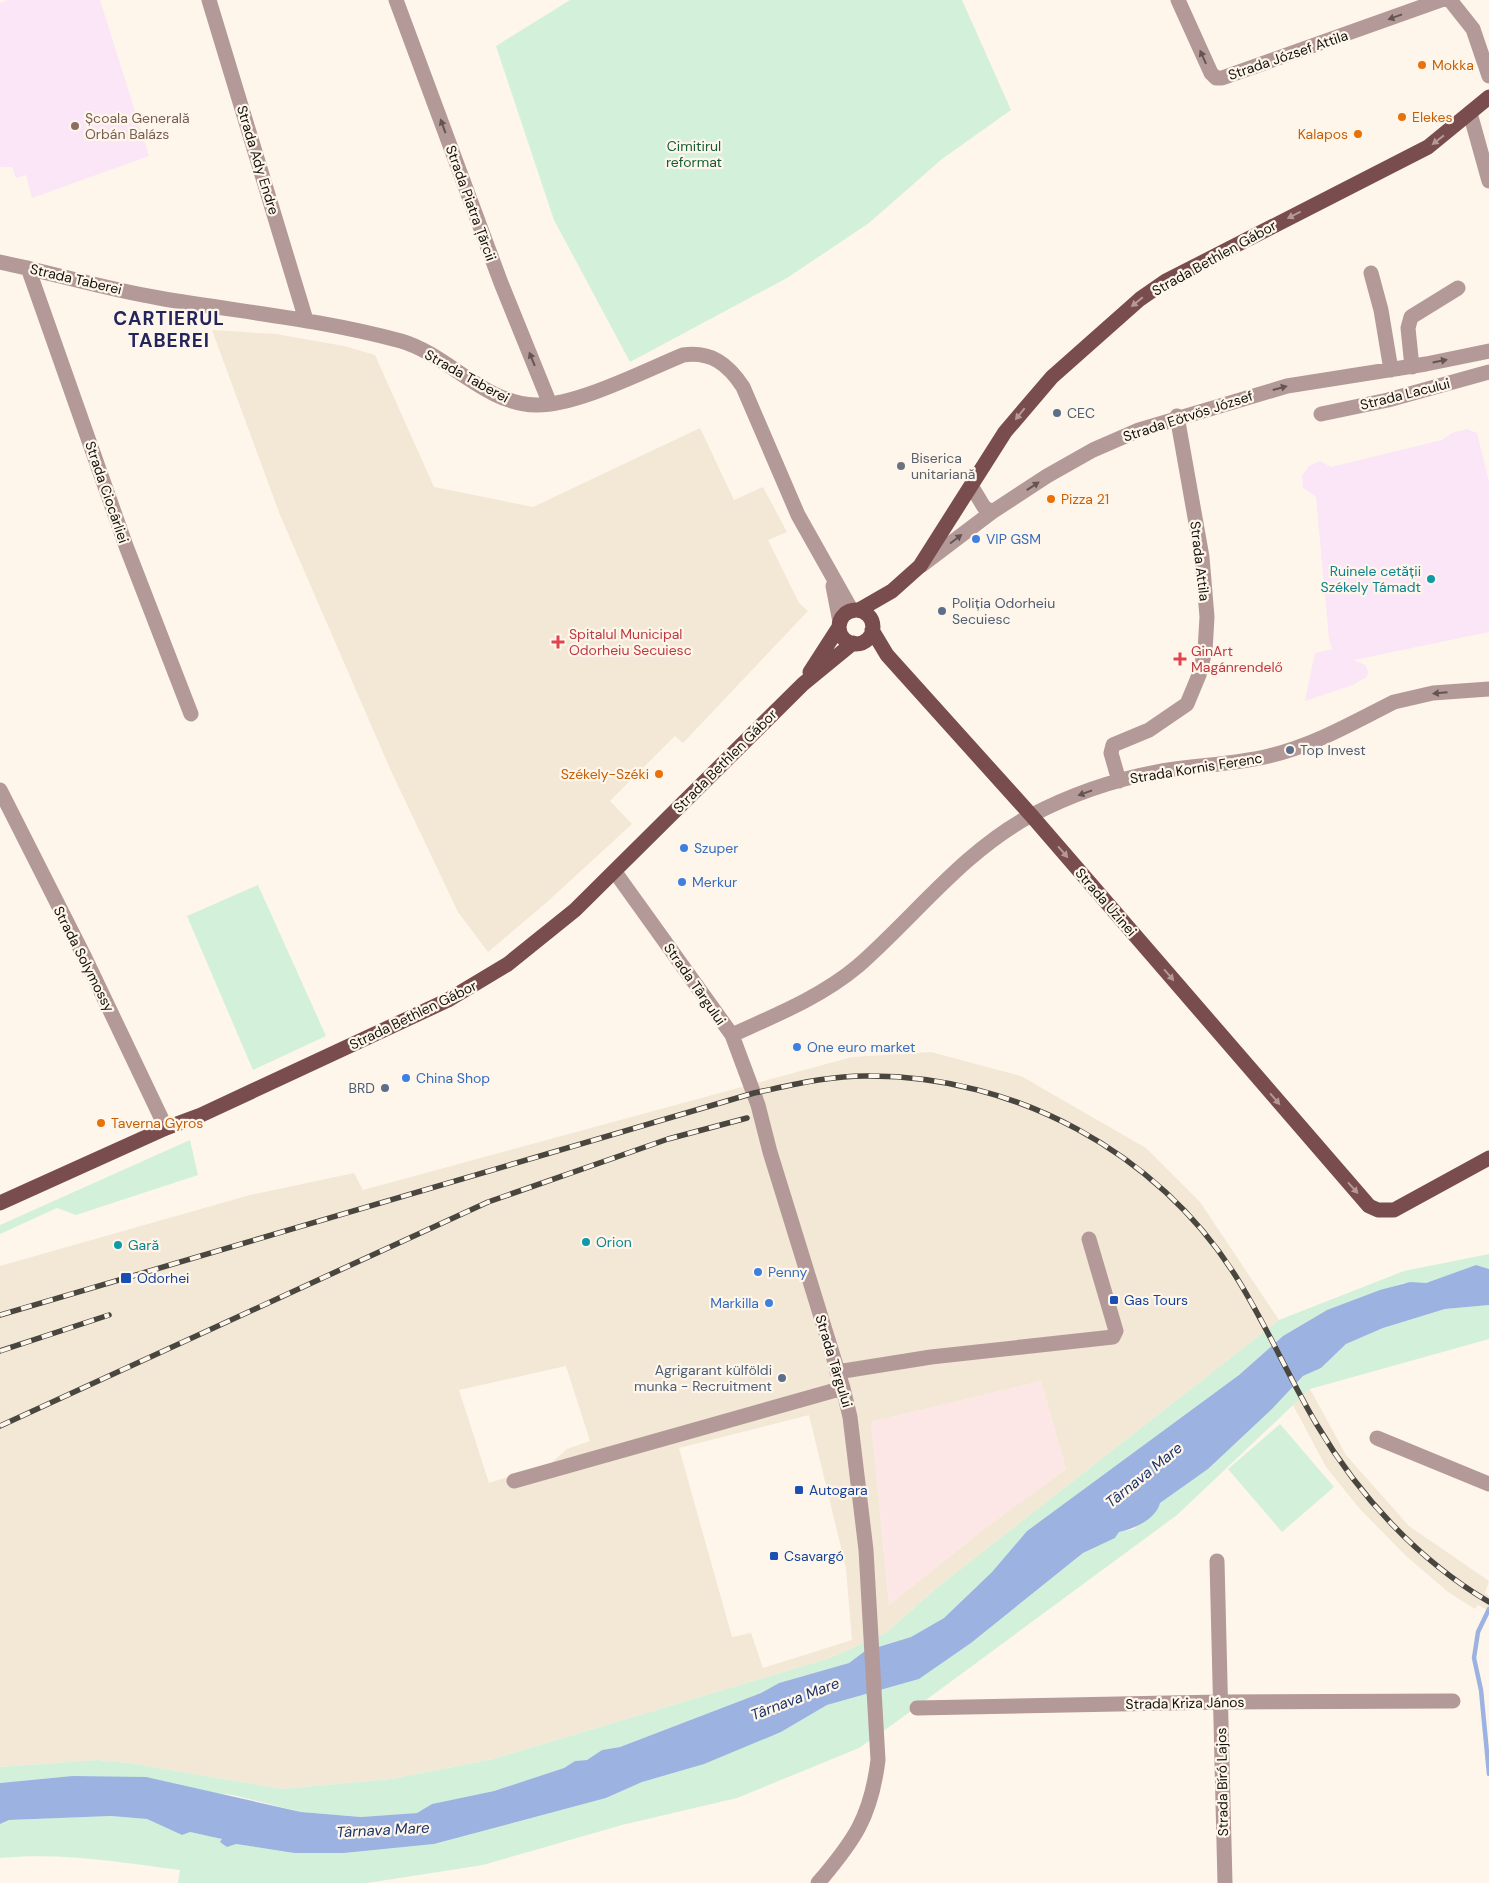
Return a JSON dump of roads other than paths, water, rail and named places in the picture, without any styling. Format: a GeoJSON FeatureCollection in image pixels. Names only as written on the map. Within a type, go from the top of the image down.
{"type":"FeatureCollection","features":[{"type":"Feature","properties":{"kind":"main road","name":"Strada Bethlen Gábor"},"geometry":{"type":"LineString","coordinates":[[892,591],[920,566],[972,487],[1005,432],[1039,391],[1070,359],[1140,299],[1166,281],[1428,147],[1489,97]]}},
{"type":"Feature","properties":{"kind":"main road"},"geometry":{"type":"LineString","coordinates":[[802,684],[847,613],[892,591]]}},
{"type":"Feature","properties":{"kind":"main road"},"geometry":{"type":"LineString","coordinates":[[802,684],[855,643],[867,640],[872,626],[892,591]]}},
{"type":"Feature","properties":{"kind":"main road"},"geometry":{"type":"LineString","coordinates":[[855,610],[868,615],[872,626]]}},
{"type":"Feature","properties":{"kind":"main road"},"geometry":{"type":"LineString","coordinates":[[839,624],[843,638],[887,655]]}},
{"type":"Feature","properties":{"kind":"main road","name":"Strada Uzinei"},"geometry":{"type":"LineString","coordinates":[[872,626],[887,655],[1031,815],[1320,1152],[1369,1206],[1387,1212],[1394,1210],[1489,1158]]}},
{"type":"Feature","properties":{"kind":"main road","name":"Strada Bethlen Gábor"},"geometry":{"type":"LineString","coordinates":[[0,1204],[166,1128],[201,1115],[448,1000],[488,977],[531,947],[615,872],[802,684]]}},
{"type":"Feature","properties":{"kind":"street","name":"Strada Ady Endre"},"geometry":{"type":"LineString","coordinates":[[210,0],[306,320]]}},
{"type":"Feature","properties":{"kind":"street","name":"Strada Piatra Țărcii"},"geometry":{"type":"LineString","coordinates":[[396,0],[502,283],[550,404]]}},
{"type":"Feature","properties":{"kind":"street","name":"Strada József Attila"},"geometry":{"type":"LineString","coordinates":[[1178,0],[1211,74],[1216,78],[1222,78],[1441,0]]}},
{"type":"Feature","properties":{"kind":"street"},"geometry":{"type":"LineString","coordinates":[[1450,0],[1473,29],[1489,76]]}},
{"type":"Feature","properties":{"kind":"street"},"geometry":{"type":"LineString","coordinates":[[1473,29],[1489,32]]}},
{"type":"Feature","properties":{"kind":"street"},"geometry":{"type":"LineString","coordinates":[[1470,113],[1489,181]]}},
{"type":"Feature","properties":{"kind":"street","name":"Strada Taberei"},"geometry":{"type":"LineString","coordinates":[[0,262],[157,298],[306,320],[404,342],[504,398],[527,404],[550,404],[582,396],[683,355],[702,354],[722,362],[742,387],[798,515],[831,574],[855,610]]}},
{"type":"Feature","properties":{"kind":"street","name":"Strada Ciocârliei"},"geometry":{"type":"LineString","coordinates":[[28,268],[126,546],[191,714]]}},
{"type":"Feature","properties":{"kind":"street"},"geometry":{"type":"LineString","coordinates":[[1370,273],[1381,310],[1391,370]]}},
{"type":"Feature","properties":{"kind":"street"},"geometry":{"type":"LineString","coordinates":[[1412,366],[1408,328],[1412,317],[1458,288]]}},
{"type":"Feature","properties":{"kind":"street","name":"Strada Eötvös József"},"geometry":{"type":"LineString","coordinates":[[920,566],[992,512],[1093,450],[1139,430],[1177,416],[1287,386],[1391,370],[1489,351]]}},
{"type":"Feature","properties":{"kind":"street","name":"Strada Lacului"},"geometry":{"type":"LineString","coordinates":[[1321,414],[1388,400],[1489,372]]}},
{"type":"Feature","properties":{"kind":"street","name":"Strada Attila"},"geometry":{"type":"LineString","coordinates":[[1118,781],[1111,754],[1113,745],[1149,730],[1187,704],[1199,675],[1206,650],[1207,617],[1202,557],[1177,416]]}},
{"type":"Feature","properties":{"kind":"street"},"geometry":{"type":"LineString","coordinates":[[972,487],[984,507],[992,512]]}},
{"type":"Feature","properties":{"kind":"street"},"geometry":{"type":"LineString","coordinates":[[831,574],[839,624]]}},
{"type":"Feature","properties":{"kind":"street","name":"Strada Kornis Ferenc"},"geometry":{"type":"LineString","coordinates":[[732,1035],[810,999],[835,984],[858,966],[978,853],[1031,815],[1118,781],[1157,772],[1267,757],[1302,747],[1402,700],[1433,693],[1489,688]]}},
{"type":"Feature","properties":{"kind":"street","name":"Strada Solymossy"},"geometry":{"type":"LineString","coordinates":[[0,790],[85,958],[166,1128]]}},
{"type":"Feature","properties":{"kind":"street","name":"Strada Târgului"},"geometry":{"type":"LineString","coordinates":[[615,872],[732,1035],[758,1106],[770,1152],[843,1388],[850,1417],[866,1550],[878,1760],[873,1794],[857,1833],[818,1883]]}},
{"type":"Feature","properties":{"kind":"street"},"geometry":{"type":"LineString","coordinates":[[837,1372],[931,1356],[1113,1337],[1116,1331],[1089,1239]]}},
{"type":"Feature","properties":{"kind":"street"},"geometry":{"type":"LineString","coordinates":[[514,1480],[843,1388]]}},
{"type":"Feature","properties":{"kind":"street"},"geometry":{"type":"LineString","coordinates":[[1376,1438],[1489,1484]]}},
{"type":"Feature","properties":{"kind":"street","name":"Strada Bíró Lajos"},"geometry":{"type":"LineString","coordinates":[[1217,1561],[1224,1883]]}},
{"type":"Feature","properties":{"kind":"street","name":"Strada Kriza János"},"geometry":{"type":"LineString","coordinates":[[917,1708],[1220,1702],[1453,1701]]}},
{"type":"Feature","properties":{"kind":"water","name":"Târnava Mare"},"geometry":{"type":"Polygon","coordinates":[[[1476,1265],[1489,1269],[1489,1305],[1445,1309],[1383,1328],[1346,1344],[1321,1368],[1303,1376],[1272,1409],[1208,1469],[1160,1503],[1154,1514],[1144,1522],[1119,1532],[1115,1538],[1083,1553],[971,1643],[919,1679],[827,1705],[781,1732],[704,1764],[642,1782],[606,1798],[434,1844],[344,1853],[294,1853],[236,1844],[227,1847],[220,1842],[222,1839],[190,1832],[182,1835],[147,1819],[111,1816],[9,1820],[0,1824],[0,1783],[72,1776],[146,1777],[301,1812],[361,1817],[417,1813],[432,1804],[494,1791],[564,1768],[575,1761],[587,1760],[602,1750],[620,1747],[761,1693],[779,1683],[849,1663],[865,1651],[911,1637],[944,1618],[992,1572],[1027,1531],[1239,1375],[1283,1336],[1327,1310],[1380,1290],[1410,1282],[1426,1283],[1476,1265]]]}},
{"type":"Feature","properties":{"kind":"waterway"},"geometry":{"type":"LineString","coordinates":[[1489,1609],[1478,1632],[1474,1658],[1481,1690],[1489,1774]]}},
{"type":"Feature","properties":{"kind":"railway"},"geometry":{"type":"LineString","coordinates":[[0,1315],[754,1093],[812,1081],[855,1076],[924,1080],[977,1090],[1029,1107],[1078,1129],[1123,1158],[1165,1192],[1203,1231],[1235,1275],[1257,1312],[1317,1425],[1352,1477],[1371,1501],[1414,1546],[1438,1567],[1489,1602]]}},
{"type":"Feature","properties":{"kind":"railway"},"geometry":{"type":"LineString","coordinates":[[0,1426],[488,1202],[668,1139],[747,1118]]}},
{"type":"Feature","properties":{"kind":"railway"},"geometry":{"type":"LineString","coordinates":[[0,1351],[109,1315]]}},
{"type":"Feature","properties":{"kind":"place","name":"Mokka"},"geometry":{"type":"Point","coordinates":[1422,65]}},
{"type":"Feature","properties":{"kind":"place","name":"Elekes"},"geometry":{"type":"Point","coordinates":[1402,117]}},
{"type":"Feature","properties":{"kind":"place","name":"Școala Generală Orbán Balázs"},"geometry":{"type":"Point","coordinates":[75,126]}},
{"type":"Feature","properties":{"kind":"place","name":"Kalapos"},"geometry":{"type":"Point","coordinates":[1358,134]}},
{"type":"Feature","properties":{"kind":"place","name":"CEC"},"geometry":{"type":"Point","coordinates":[1057,413]}},
{"type":"Feature","properties":{"kind":"place","name":"Biserica unitariană"},"geometry":{"type":"Point","coordinates":[901,466]}},
{"type":"Feature","properties":{"kind":"place","name":"Pizza 21"},"geometry":{"type":"Point","coordinates":[1051,499]}},
{"type":"Feature","properties":{"kind":"place","name":"VIP GSM"},"geometry":{"type":"Point","coordinates":[976,539]}},
{"type":"Feature","properties":{"kind":"place","name":"Ruinele cetății Székely Támadt"},"geometry":{"type":"Point","coordinates":[1431,579]}},
{"type":"Feature","properties":{"kind":"place","name":"Poliția Odorheiu Secuiesc"},"geometry":{"type":"Point","coordinates":[942,611]}},
{"type":"Feature","properties":{"kind":"place","name":"Spitalul Municipal Odorheiu Secuiesc"},"geometry":{"type":"Point","coordinates":[558,642]}},
{"type":"Feature","properties":{"kind":"place","name":"GinArt Magánrendelő"},"geometry":{"type":"Point","coordinates":[1180,659]}},
{"type":"Feature","properties":{"kind":"place","name":"Top Invest"},"geometry":{"type":"Point","coordinates":[1290,750]}},
{"type":"Feature","properties":{"kind":"place","name":"Székely-Széki"},"geometry":{"type":"Point","coordinates":[659,774]}},
{"type":"Feature","properties":{"kind":"place","name":"Szuper"},"geometry":{"type":"Point","coordinates":[684,848]}},
{"type":"Feature","properties":{"kind":"place","name":"Merkur"},"geometry":{"type":"Point","coordinates":[682,882]}},
{"type":"Feature","properties":{"kind":"place","name":"One euro market"},"geometry":{"type":"Point","coordinates":[797,1047]}},
{"type":"Feature","properties":{"kind":"place","name":"China Shop"},"geometry":{"type":"Point","coordinates":[406,1078]}},
{"type":"Feature","properties":{"kind":"place","name":"BRD"},"geometry":{"type":"Point","coordinates":[385,1088]}},
{"type":"Feature","properties":{"kind":"place","name":"Taverna Gyros"},"geometry":{"type":"Point","coordinates":[101,1123]}},
{"type":"Feature","properties":{"kind":"place","name":"Orion"},"geometry":{"type":"Point","coordinates":[586,1242]}},
{"type":"Feature","properties":{"kind":"place","name":"Gară"},"geometry":{"type":"Point","coordinates":[118,1245]}},
{"type":"Feature","properties":{"kind":"place","name":"Penny"},"geometry":{"type":"Point","coordinates":[758,1272]}},
{"type":"Feature","properties":{"kind":"place","name":"Odorhei"},"geometry":{"type":"Point","coordinates":[126,1278]}},
{"type":"Feature","properties":{"kind":"place","name":"Gas Tours"},"geometry":{"type":"Point","coordinates":[1114,1300]}},
{"type":"Feature","properties":{"kind":"place","name":"Markilla"},"geometry":{"type":"Point","coordinates":[769,1303]}},
{"type":"Feature","properties":{"kind":"place","name":"Agrigarant külföldi munka - Recruitment"},"geometry":{"type":"Point","coordinates":[782,1378]}},
{"type":"Feature","properties":{"kind":"place","name":"Autogara"},"geometry":{"type":"Point","coordinates":[799,1490]}},
{"type":"Feature","properties":{"kind":"place","name":"Csavargó"},"geometry":{"type":"Point","coordinates":[774,1556]}},
{"type":"Feature","properties":{"kind":"district","name":"CARTIERUL TABEREI"},"geometry":{"type":"Point","coordinates":[169,329]}},
{"type":"Feature","properties":{"kind":"park label","name":"Cimitirul reformat"},"geometry":{"type":"Point","coordinates":[694,154]}}]}
